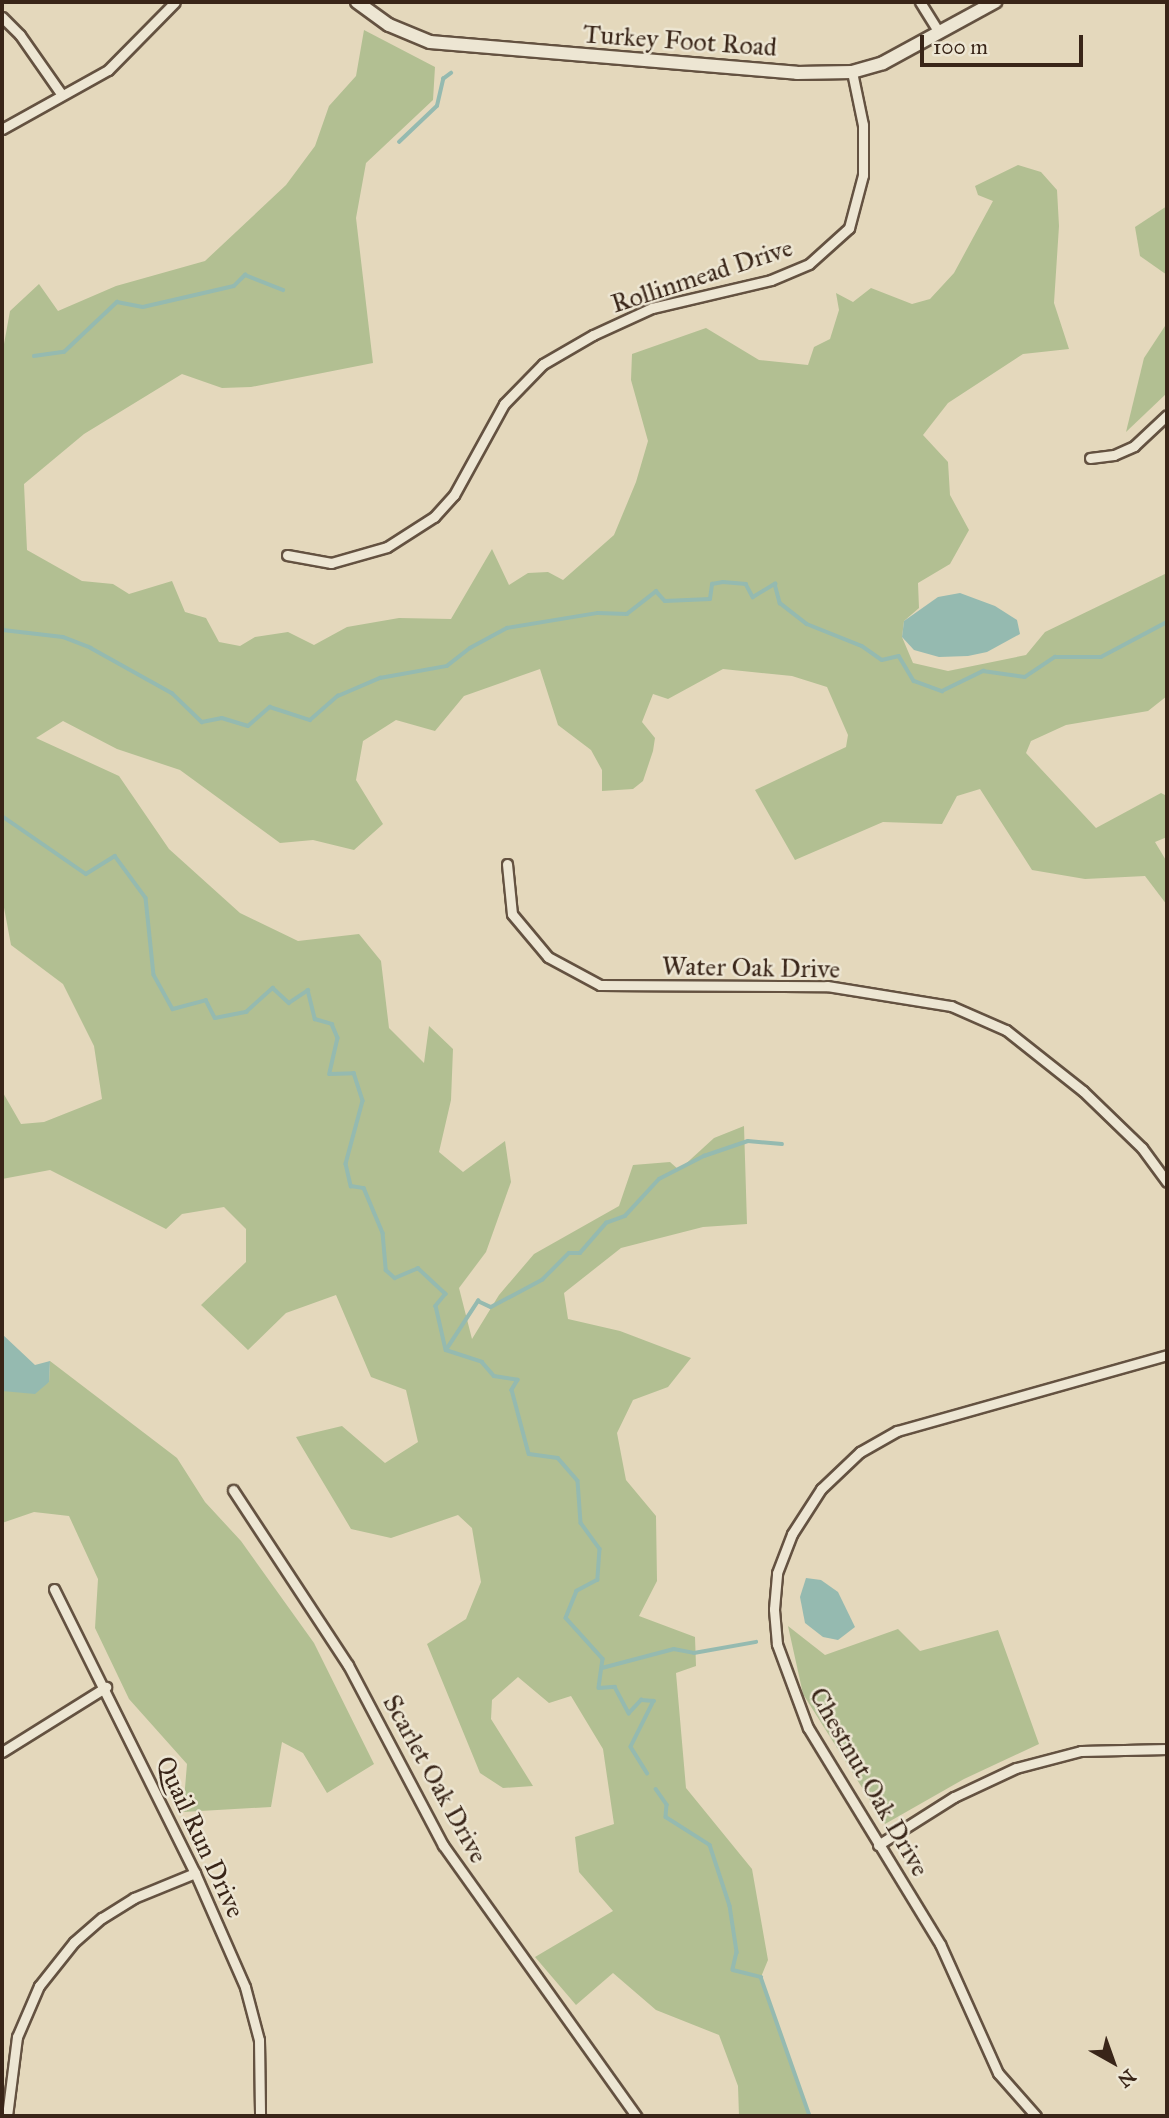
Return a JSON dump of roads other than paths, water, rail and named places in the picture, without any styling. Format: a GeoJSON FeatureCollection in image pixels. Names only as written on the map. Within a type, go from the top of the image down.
{"type":"FeatureCollection","features":[{"type":"Feature","properties":{"kind":"street"},"geometry":{"type":"LineString","coordinates":[[2,129],[108,70],[174,2]]}},
{"type":"Feature","properties":{"kind":"street","name":"Turkey Foot Road"},"geometry":{"type":"LineString","coordinates":[[356,2],[409,35],[474,49],[797,73],[852,72],[883,63],[996,2]]}},
{"type":"Feature","properties":{"kind":"street"},"geometry":{"type":"LineString","coordinates":[[920,2],[939,33]]}},
{"type":"Feature","properties":{"kind":"street"},"geometry":{"type":"LineString","coordinates":[[2,17],[20,34],[62,95]]}},
{"type":"Feature","properties":{"kind":"street","name":"Rollinmead Drive"},"geometry":{"type":"LineString","coordinates":[[287,555],[331,563],[387,547],[435,517],[454,495],[504,404],[544,364],[593,335],[652,308],[771,280],[809,264],[849,228],[863,175],[863,125],[852,72]]}},
{"type":"Feature","properties":{"kind":"street"},"geometry":{"type":"LineString","coordinates":[[1090,458],[1134,446],[1167,415]]}},
{"type":"Feature","properties":{"kind":"street","name":"Water Oak Drive"},"geometry":{"type":"LineString","coordinates":[[506,864],[512,914],[548,957],[600,985],[827,986],[951,1006],[1006,1030],[1083,1091],[1142,1148],[1167,1182]]}},
{"type":"Feature","properties":{"kind":"street","name":"Chestnut Oak Drive"},"geometry":{"type":"LineString","coordinates":[[1035,2116],[998,2073],[940,1944],[808,1728],[777,1644],[774,1609],[777,1573],[792,1534],[838,1470],[897,1431],[1167,1355]]}},
{"type":"Feature","properties":{"kind":"street","name":"Scarlet Oak Drive"},"geometry":{"type":"LineString","coordinates":[[233,1490],[348,1665],[443,1845],[636,2116]]}},
{"type":"Feature","properties":{"kind":"street","name":"Quail Run Drive"},"geometry":{"type":"LineString","coordinates":[[54,1588],[106,1687],[195,1872],[253,2014],[261,2074],[260,2116]]}},
{"type":"Feature","properties":{"kind":"street"},"geometry":{"type":"LineString","coordinates":[[2,1752],[106,1687]]}},
{"type":"Feature","properties":{"kind":"street"},"geometry":{"type":"LineString","coordinates":[[878,1845],[954,1797],[1016,1768],[1081,1751],[1167,1749]]}},
{"type":"Feature","properties":{"kind":"street"},"geometry":{"type":"LineString","coordinates":[[7,2116],[17,2037],[46,1977],[74,1942],[102,1918],[134,1898],[195,1872]]}},
{"type":"Feature","properties":{"kind":"water"},"geometry":{"type":"Polygon","coordinates":[[[960,593],[995,606],[1017,620],[1020,634],[987,652],[968,656],[939,657],[914,650],[902,637],[904,621],[938,597],[960,593]]]}},
{"type":"Feature","properties":{"kind":"water"},"geometry":{"type":"Polygon","coordinates":[[[2,1334],[35,1365],[50,1361],[49,1382],[35,1394],[2,1391],[2,1334]]]}},
{"type":"Feature","properties":{"kind":"water"},"geometry":{"type":"Polygon","coordinates":[[[806,1578],[821,1580],[838,1592],[855,1627],[838,1640],[823,1637],[805,1623],[800,1597],[806,1578]]]}},
{"type":"Feature","properties":{"kind":"waterway"},"geometry":{"type":"LineString","coordinates":[[399,142],[437,106],[443,79],[451,73]]}},
{"type":"Feature","properties":{"kind":"waterway"},"geometry":{"type":"LineString","coordinates":[[34,356],[64,352],[117,302],[143,307],[234,286],[245,275],[283,290]]}},
{"type":"Feature","properties":{"kind":"waterway"},"geometry":{"type":"LineString","coordinates":[[2,613],[3,630],[63,637],[91,648],[172,693],[202,722],[222,718],[248,726],[270,707],[310,720],[338,696],[380,678],[447,666],[470,648],[507,628],[598,613],[627,614],[656,591],[665,601],[710,599],[712,584],[723,582],[746,584],[753,597],[775,584],[780,603],[807,624],[862,646],[882,660],[899,656],[914,681],[942,691],[983,671],[1025,677],[1055,657],[1101,657],[1167,622]]}},
{"type":"Feature","properties":{"kind":"waterway"},"geometry":{"type":"LineString","coordinates":[[2,816],[86,874],[115,856],[146,898],[154,975],[173,1009],[206,1000],[215,1018],[246,1012],[273,988],[289,1003],[308,990],[315,1019],[332,1024],[338,1038],[330,1074],[354,1073],[363,1101],[346,1164],[351,1186],[364,1188],[383,1233],[386,1270],[395,1278],[418,1268],[446,1294],[436,1306],[446,1350],[482,1362],[494,1376],[518,1380],[512,1390],[529,1454],[558,1458],[578,1481],[581,1523],[600,1549],[598,1580],[577,1591],[566,1618],[603,1659],[599,1688],[615,1687],[629,1713],[641,1700],[654,1701],[631,1747],[647,1773]]}},
{"type":"Feature","properties":{"kind":"waterway"},"geometry":{"type":"LineString","coordinates":[[446,1350],[478,1301],[491,1307],[542,1280],[569,1253],[580,1253],[606,1223],[625,1216],[659,1179],[704,1156],[748,1141],[782,1144]]}},
{"type":"Feature","properties":{"kind":"waterway"},"geometry":{"type":"LineString","coordinates":[[602,1668],[674,1649],[694,1653],[756,1642]]}},
{"type":"Feature","properties":{"kind":"waterway"},"geometry":{"type":"LineString","coordinates":[[656,1789],[667,1805],[666,1817],[710,1845],[730,1906],[737,1952],[733,1970],[761,1977],[810,2116]]}}]}
